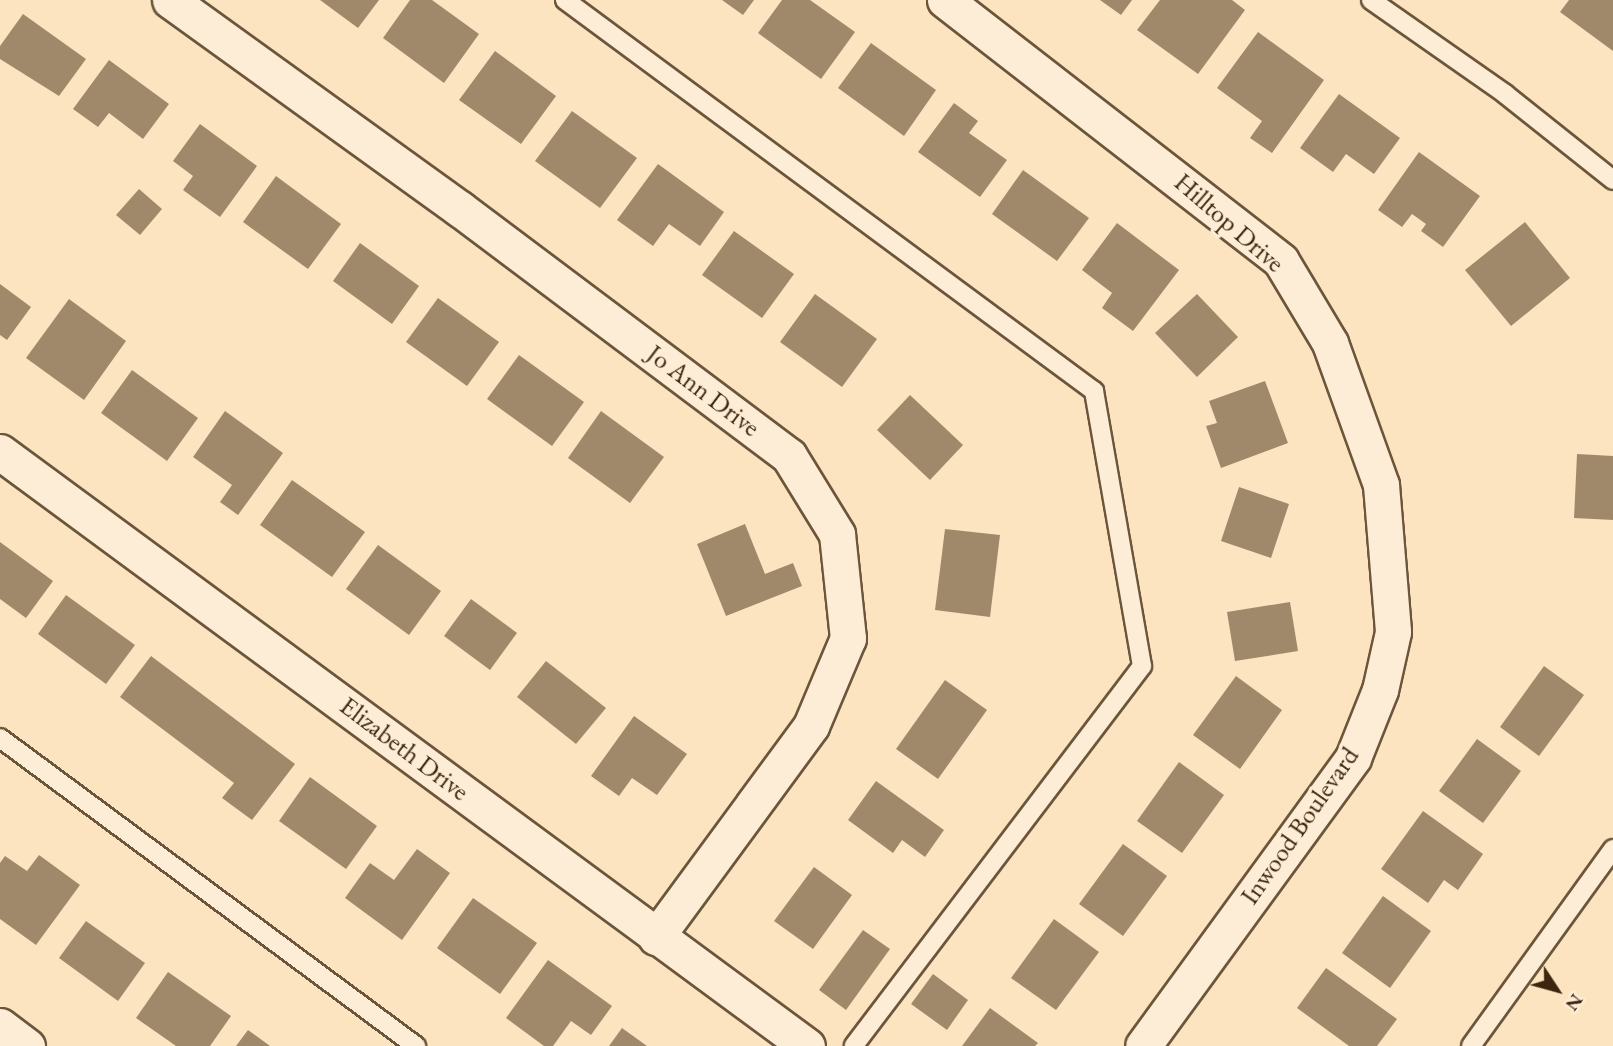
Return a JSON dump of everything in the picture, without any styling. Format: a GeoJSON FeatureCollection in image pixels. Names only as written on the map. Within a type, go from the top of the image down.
{"type":"FeatureCollection","features":[{"type":"Feature","properties":{"kind":"street","name":"Jo Ann Drive"},"geometry":{"type":"LineString","coordinates":[[170,0],[460,209],[789,456],[837,534],[848,638],[811,726],[656,937]]}},
{"type":"Feature","properties":{"kind":"street","name":"Hilltop Drive"},"geometry":{"type":"LineString","coordinates":[[945,0],[1281,261],[1330,343],[1381,485],[1389,579]]}},
{"type":"Feature","properties":{"kind":"street","name":"Elizabeth Drive"},"geometry":{"type":"LineString","coordinates":[[0,452],[807,1046]]}},
{"type":"Feature","properties":{"kind":"street","name":"Inwood Boulevard"},"geometry":{"type":"LineString","coordinates":[[1143,1046],[1353,758],[1380,690],[1393,632],[1389,579]]}},
{"type":"Feature","properties":{"kind":"street"},"geometry":{"type":"LineString","coordinates":[[0,1026],[27,1046]]}},
{"type":"Feature","properties":{"kind":"lane"},"geometry":{"type":"LineString","coordinates":[[565,0],[1094,391],[1142,666],[854,1046]]}},
{"type":"Feature","properties":{"kind":"lane"},"geometry":{"type":"LineString","coordinates":[[1371,0],[1505,94],[1613,180]]}},
{"type":"Feature","properties":{"kind":"lane"},"geometry":{"type":"LineString","coordinates":[[0,738],[416,1046]]}},
{"type":"Feature","properties":{"kind":"lane"},"geometry":{"type":"LineString","coordinates":[[1471,1046],[1613,849]]}},
{"type":"Feature","properties":{"kind":"building"},"geometry":{"type":"Polygon","coordinates":[[[320,0],[379,0],[358,28],[320,0]]]}},
{"type":"Feature","properties":{"kind":"building"},"geometry":{"type":"Polygon","coordinates":[[[410,0],[432,0],[479,34],[444,83],[383,38],[410,0]]]}},
{"type":"Feature","properties":{"kind":"building"},"geometry":{"type":"Polygon","coordinates":[[[722,0],[754,0],[743,15],[722,0]]]}},
{"type":"Feature","properties":{"kind":"building"},"geometry":{"type":"Polygon","coordinates":[[[782,0],[810,0],[855,32],[821,79],[758,33],[782,0]]]}},
{"type":"Feature","properties":{"kind":"building"},"geometry":{"type":"Polygon","coordinates":[[[1100,0],[1132,0],[1121,15],[1100,0]]]}},
{"type":"Feature","properties":{"kind":"building"},"geometry":{"type":"Polygon","coordinates":[[[1160,0],[1232,0],[1245,10],[1198,74],[1137,30],[1160,0]]]}},
{"type":"Feature","properties":{"kind":"building"},"geometry":{"type":"Polygon","coordinates":[[[1569,0],[1613,0],[1613,51],[1560,12],[1569,0]]]}},
{"type":"Feature","properties":{"kind":"building"},"geometry":{"type":"Polygon","coordinates":[[[23,14],[86,59],[59,96],[0,59],[0,46],[23,14]]]}},
{"type":"Feature","properties":{"kind":"building"},"geometry":{"type":"Polygon","coordinates":[[[1258,32],[1324,80],[1272,153],[1250,138],[1262,121],[1217,88],[1258,32]]]}},
{"type":"Feature","properties":{"kind":"building"},"geometry":{"type":"Polygon","coordinates":[[[871,43],[936,90],[904,136],[838,88],[871,43]]]}},
{"type":"Feature","properties":{"kind":"building"},"geometry":{"type":"Polygon","coordinates":[[[495,51],[556,96],[521,144],[459,100],[495,51]]]}},
{"type":"Feature","properties":{"kind":"building"},"geometry":{"type":"Polygon","coordinates":[[[109,60],[169,104],[143,139],[109,113],[98,127],[73,109],[109,60]]]}},
{"type":"Feature","properties":{"kind":"building"},"geometry":{"type":"Polygon","coordinates":[[[1339,94],[1400,138],[1374,174],[1346,154],[1333,172],[1300,148],[1339,94]]]}},
{"type":"Feature","properties":{"kind":"building"},"geometry":{"type":"Polygon","coordinates":[[[954,103],[978,121],[969,133],[1007,160],[980,197],[918,152],[954,103]]]}},
{"type":"Feature","properties":{"kind":"building"},"geometry":{"type":"Polygon","coordinates":[[[572,111],[637,158],[600,208],[535,161],[572,111]]]}},
{"type":"Feature","properties":{"kind":"building"},"geometry":{"type":"Polygon","coordinates":[[[200,124],[257,166],[220,217],[183,190],[193,176],[173,161],[200,124]]]}},
{"type":"Feature","properties":{"kind":"building"},"geometry":{"type":"Polygon","coordinates":[[[1419,152],[1480,196],[1443,247],[1421,231],[1426,224],[1412,214],[1402,227],[1378,210],[1419,152]]]}},
{"type":"Feature","properties":{"kind":"building"},"geometry":{"type":"Polygon","coordinates":[[[658,164],[724,212],[700,246],[669,224],[653,246],[617,220],[658,164]]]}},
{"type":"Feature","properties":{"kind":"building"},"geometry":{"type":"Polygon","coordinates":[[[1023,170],[1089,218],[1057,261],[992,214],[1023,170]]]}},
{"type":"Feature","properties":{"kind":"building"},"geometry":{"type":"Polygon","coordinates":[[[276,176],[341,224],[308,269],[243,222],[276,176]]]}},
{"type":"Feature","properties":{"kind":"building"},"geometry":{"type":"Polygon","coordinates":[[[139,189],[162,209],[140,235],[116,215],[139,189]]]}},
{"type":"Feature","properties":{"kind":"building"},"geometry":{"type":"Polygon","coordinates":[[[1525,222],[1570,278],[1511,326],[1465,270],[1525,222]]]}},
{"type":"Feature","properties":{"kind":"building"},"geometry":{"type":"Polygon","coordinates":[[[1117,223],[1179,270],[1133,331],[1102,308],[1112,293],[1082,270],[1117,223]]]}},
{"type":"Feature","properties":{"kind":"building"},"geometry":{"type":"Polygon","coordinates":[[[734,231],[794,274],[762,318],[702,275],[734,231]]]}},
{"type":"Feature","properties":{"kind":"building"},"geometry":{"type":"Polygon","coordinates":[[[360,243],[419,286],[392,324],[333,281],[360,243]]]}},
{"type":"Feature","properties":{"kind":"building"},"geometry":{"type":"Polygon","coordinates":[[[0,284],[31,307],[7,340],[0,335],[0,284]]]}},
{"type":"Feature","properties":{"kind":"building"},"geometry":{"type":"Polygon","coordinates":[[[815,294],[877,339],[842,387],[780,342],[815,294]]]}},
{"type":"Feature","properties":{"kind":"building"},"geometry":{"type":"Polygon","coordinates":[[[1197,294],[1238,337],[1197,377],[1155,333],[1197,294]]]}},
{"type":"Feature","properties":{"kind":"building"},"geometry":{"type":"Polygon","coordinates":[[[438,298],[499,342],[467,386],[406,342],[438,298]]]}},
{"type":"Feature","properties":{"kind":"building"},"geometry":{"type":"Polygon","coordinates":[[[69,299],[126,341],[84,400],[26,358],[69,299]]]}},
{"type":"Feature","properties":{"kind":"building"},"geometry":{"type":"Polygon","coordinates":[[[519,355],[584,402],[552,446],[487,399],[519,355]]]}},
{"type":"Feature","properties":{"kind":"building"},"geometry":{"type":"Polygon","coordinates":[[[132,370],[198,418],[167,461],[101,413],[132,370]]]}},
{"type":"Feature","properties":{"kind":"building"},"geometry":{"type":"Polygon","coordinates":[[[1265,381],[1288,443],[1221,468],[1206,426],[1217,423],[1209,401],[1265,381]]]}},
{"type":"Feature","properties":{"kind":"building"},"geometry":{"type":"Polygon","coordinates":[[[910,395],[963,445],[930,480],[877,430],[910,395]]]}},
{"type":"Feature","properties":{"kind":"building"},"geometry":{"type":"Polygon","coordinates":[[[225,411],[283,453],[238,515],[220,502],[232,485],[193,457],[225,411]]]}},
{"type":"Feature","properties":{"kind":"building"},"geometry":{"type":"Polygon","coordinates":[[[601,411],[664,457],[630,503],[568,458],[601,411]]]}},
{"type":"Feature","properties":{"kind":"building"},"geometry":{"type":"Polygon","coordinates":[[[1577,454],[1613,456],[1613,520],[1574,518],[1577,454]]]}},
{"type":"Feature","properties":{"kind":"building"},"geometry":{"type":"Polygon","coordinates":[[[292,480],[365,532],[332,577],[260,525],[292,480]]]}},
{"type":"Feature","properties":{"kind":"building"},"geometry":{"type":"Polygon","coordinates":[[[1239,487],[1289,504],[1271,558],[1221,541],[1239,487]]]}},
{"type":"Feature","properties":{"kind":"building"},"geometry":{"type":"Polygon","coordinates":[[[745,524],[765,574],[793,563],[802,586],[726,616],[697,544],[745,524]]]}},
{"type":"Feature","properties":{"kind":"building"},"geometry":{"type":"Polygon","coordinates":[[[945,529],[1000,535],[990,617],[935,610],[945,529]]]}},
{"type":"Feature","properties":{"kind":"building"},"geometry":{"type":"Polygon","coordinates":[[[0,542],[53,581],[26,618],[0,599],[0,542]]]}},
{"type":"Feature","properties":{"kind":"building"},"geometry":{"type":"Polygon","coordinates":[[[378,545],[441,591],[409,635],[346,589],[378,545]]]}},
{"type":"Feature","properties":{"kind":"building"},"geometry":{"type":"Polygon","coordinates":[[[66,595],[135,645],[106,684],[38,634],[66,595]]]}},
{"type":"Feature","properties":{"kind":"building"},"geometry":{"type":"Polygon","coordinates":[[[471,599],[517,633],[490,670],[444,636],[471,599]]]}},
{"type":"Feature","properties":{"kind":"building"},"geometry":{"type":"Polygon","coordinates":[[[1290,602],[1298,651],[1235,661],[1227,612],[1290,602]]]}},
{"type":"Feature","properties":{"kind":"building"},"geometry":{"type":"Polygon","coordinates":[[[151,656],[295,764],[252,820],[222,798],[234,783],[120,697],[151,656]]]}},
{"type":"Feature","properties":{"kind":"building"},"geometry":{"type":"Polygon","coordinates":[[[546,661],[606,708],[576,744],[517,697],[546,661]]]}},
{"type":"Feature","properties":{"kind":"building"},"geometry":{"type":"Polygon","coordinates":[[[1544,666],[1584,695],[1539,756],[1500,727],[1544,666]]]}},
{"type":"Feature","properties":{"kind":"building"},"geometry":{"type":"Polygon","coordinates":[[[1236,676],[1282,710],[1240,769],[1193,735],[1236,676]]]}},
{"type":"Feature","properties":{"kind":"building"},"geometry":{"type":"Polygon","coordinates":[[[945,680],[987,710],[938,779],[896,749],[945,680]]]}},
{"type":"Feature","properties":{"kind":"building"},"geometry":{"type":"Polygon","coordinates":[[[634,716],[687,754],[657,795],[632,778],[619,796],[591,776],[634,716]]]}},
{"type":"Feature","properties":{"kind":"building"},"geometry":{"type":"Polygon","coordinates":[[[1477,739],[1521,771],[1483,823],[1439,791],[1477,739]]]}},
{"type":"Feature","properties":{"kind":"building"},"geometry":{"type":"Polygon","coordinates":[[[1179,762],[1224,795],[1182,853],[1137,821],[1179,762]]]}},
{"type":"Feature","properties":{"kind":"building"},"geometry":{"type":"Polygon","coordinates":[[[310,777],[377,826],[346,869],[279,821],[310,777]]]}},
{"type":"Feature","properties":{"kind":"building"},"geometry":{"type":"Polygon","coordinates":[[[876,781],[944,830],[925,857],[902,840],[893,853],[848,820],[876,781]]]}},
{"type":"Feature","properties":{"kind":"building"},"geometry":{"type":"Polygon","coordinates":[[[1423,811],[1483,854],[1458,890],[1444,880],[1428,903],[1381,869],[1423,811]]]}},
{"type":"Feature","properties":{"kind":"building"},"geometry":{"type":"Polygon","coordinates":[[[1123,844],[1167,876],[1123,936],[1079,904],[1123,844]]]}},
{"type":"Feature","properties":{"kind":"building"},"geometry":{"type":"Polygon","coordinates":[[[417,849],[450,873],[402,940],[345,898],[370,863],[394,880],[417,849]]]}},
{"type":"Feature","properties":{"kind":"building"},"geometry":{"type":"Polygon","coordinates":[[[39,855],[80,885],[36,945],[0,919],[0,863],[5,856],[27,871],[39,855]]]}},
{"type":"Feature","properties":{"kind":"building"},"geometry":{"type":"Polygon","coordinates":[[[814,867],[852,895],[813,949],[774,921],[814,867]]]}},
{"type":"Feature","properties":{"kind":"building"},"geometry":{"type":"Polygon","coordinates":[[[1383,896],[1431,931],[1390,988],[1342,953],[1383,896]]]}},
{"type":"Feature","properties":{"kind":"building"},"geometry":{"type":"Polygon","coordinates":[[[473,898],[537,943],[500,994],[437,948],[473,898]]]}},
{"type":"Feature","properties":{"kind":"building"},"geometry":{"type":"Polygon","coordinates":[[[1054,919],[1099,952],[1056,1010],[1011,978],[1054,919]]]}},
{"type":"Feature","properties":{"kind":"building"},"geometry":{"type":"Polygon","coordinates":[[[86,921],[145,963],[118,1001],[59,958],[86,921]]]}},
{"type":"Feature","properties":{"kind":"building"},"geometry":{"type":"Polygon","coordinates":[[[863,930],[890,949],[846,1010],[819,990],[863,930]]]}},
{"type":"Feature","properties":{"kind":"building"},"geometry":{"type":"Polygon","coordinates":[[[548,960],[612,1006],[591,1035],[571,1021],[553,1046],[544,1046],[506,1018],[548,960]]]}},
{"type":"Feature","properties":{"kind":"building"},"geometry":{"type":"Polygon","coordinates":[[[1326,968],[1397,1019],[1377,1046],[1349,1046],[1297,1008],[1326,968]]]}},
{"type":"Feature","properties":{"kind":"building"},"geometry":{"type":"Polygon","coordinates":[[[168,972],[231,1016],[210,1046],[176,1046],[136,1018],[168,972]]]}},
{"type":"Feature","properties":{"kind":"building"},"geometry":{"type":"Polygon","coordinates":[[[933,974],[968,1000],[947,1030],[911,1004],[933,974]]]}},
{"type":"Feature","properties":{"kind":"building"},"geometry":{"type":"Polygon","coordinates":[[[990,1008],[1038,1043],[1035,1046],[962,1046],[990,1008]]]}},
{"type":"Feature","properties":{"kind":"building"},"geometry":{"type":"Polygon","coordinates":[[[622,1028],[647,1046],[609,1046],[622,1028]]]}},
{"type":"Feature","properties":{"kind":"building"},"geometry":{"type":"Polygon","coordinates":[[[248,1030],[270,1046],[236,1046],[248,1030]]]}}]}
